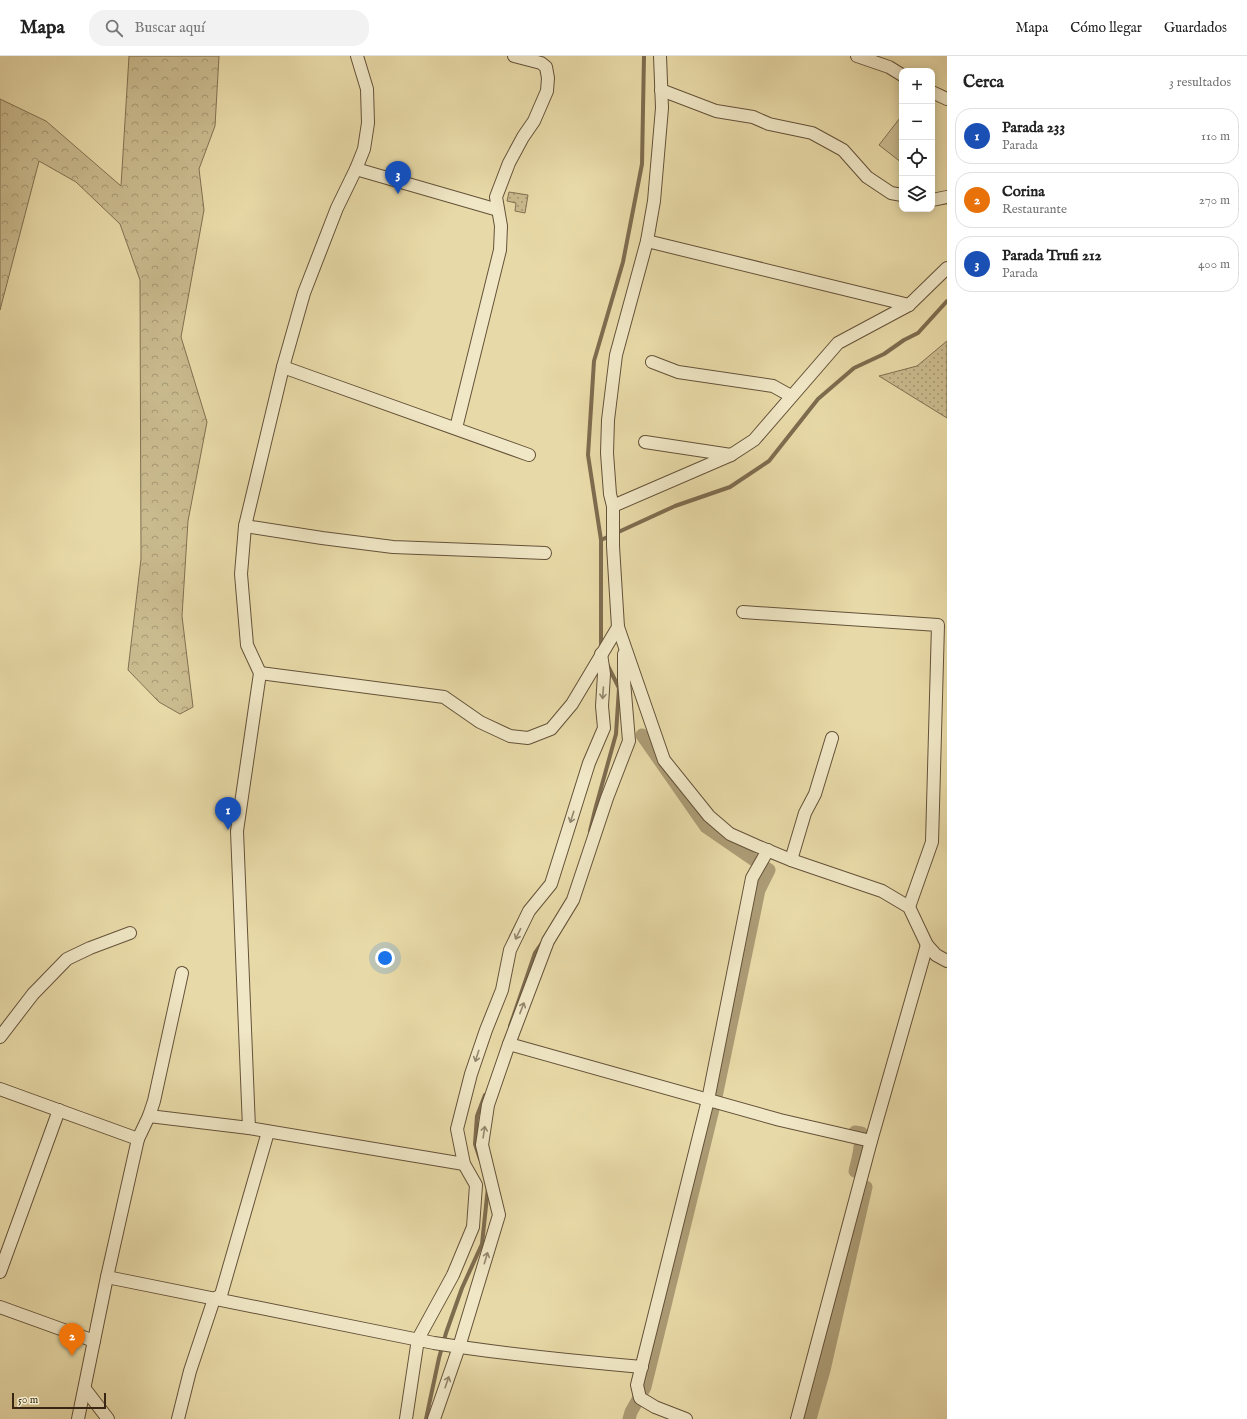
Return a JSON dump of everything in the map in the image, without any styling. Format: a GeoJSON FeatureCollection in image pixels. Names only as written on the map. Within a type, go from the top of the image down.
{"type":"FeatureCollection","features":[{"type":"Feature","properties":{"kind":"street"},"geometry":{"type":"LineString","coordinates":[[249,1128],[237,831],[260,673],[247,645],[241,574],[245,526],[284,367],[304,294],[337,208],[364,149],[368,123],[367,89],[357,56]]}},
{"type":"Feature","properties":{"kind":"street"},"geometry":{"type":"LineString","coordinates":[[456,428],[500,250],[501,226],[496,197],[509,163],[523,137],[534,121],[546,91],[548,78],[546,67],[541,60],[514,56]]}},
{"type":"Feature","properties":{"kind":"street"},"geometry":{"type":"LineString","coordinates":[[660,56],[662,108],[654,201],[647,241],[616,355],[608,420],[610,494],[613,506],[613,546],[618,626],[664,760],[709,816],[730,834],[792,860],[882,891],[909,907],[927,945],[947,962]]}},
{"type":"Feature","properties":{"kind":"street"},"geometry":{"type":"LineString","coordinates":[[857,56],[889,67],[899,73]]}},
{"type":"Feature","properties":{"kind":"street"},"geometry":{"type":"LineString","coordinates":[[661,90],[716,111],[753,117],[769,124],[812,133],[843,150],[867,177],[891,193],[899,194]]}},
{"type":"Feature","properties":{"kind":"street"},"geometry":{"type":"LineString","coordinates":[[935,93],[947,99]]}},
{"type":"Feature","properties":{"kind":"street"},"geometry":{"type":"LineString","coordinates":[[356,169],[498,210]]}},
{"type":"Feature","properties":{"kind":"street"},"geometry":{"type":"LineString","coordinates":[[935,199],[947,197]]}},
{"type":"Feature","properties":{"kind":"street"},"geometry":{"type":"LineString","coordinates":[[647,241],[909,305]]}},
{"type":"Feature","properties":{"kind":"street"},"geometry":{"type":"LineString","coordinates":[[613,506],[732,455],[754,440],[838,343],[909,305],[947,268]]}},
{"type":"Feature","properties":{"kind":"street"},"geometry":{"type":"LineString","coordinates":[[652,362],[678,372],[773,386],[792,396]]}},
{"type":"Feature","properties":{"kind":"street"},"geometry":{"type":"LineString","coordinates":[[284,367],[529,455]]}},
{"type":"Feature","properties":{"kind":"street"},"geometry":{"type":"LineString","coordinates":[[645,442],[732,455]]}},
{"type":"Feature","properties":{"kind":"street"},"geometry":{"type":"LineString","coordinates":[[245,526],[393,547],[545,553]]}},
{"type":"Feature","properties":{"kind":"street"},"geometry":{"type":"LineString","coordinates":[[743,612],[938,626],[941,732],[932,842],[909,907]]}},
{"type":"Feature","properties":{"kind":"street"},"geometry":{"type":"LineString","coordinates":[[260,673],[444,697],[480,722],[510,736],[528,738],[551,729],[572,704],[618,626]]}},
{"type":"Feature","properties":{"kind":"street"},"geometry":{"type":"LineString","coordinates":[[434,1419],[455,1346],[499,1215],[482,1145],[488,1105],[509,1044],[548,941],[573,900],[607,798],[629,741],[624,681],[624,644]]}},
{"type":"Feature","properties":{"kind":"street"},"geometry":{"type":"LineString","coordinates":[[406,1419],[418,1339],[453,1275],[473,1227],[476,1185],[464,1164],[457,1128],[471,1074],[502,990],[510,950],[529,911],[551,884],[589,763],[604,728],[602,706],[604,674],[602,654]]}},
{"type":"Feature","properties":{"kind":"street"},"geometry":{"type":"LineString","coordinates":[[792,860],[805,813],[815,794],[832,738]]}},
{"type":"Feature","properties":{"kind":"street"},"geometry":{"type":"LineString","coordinates":[[686,1419],[655,1407],[640,1398],[637,1385],[708,1100],[752,878],[768,850]]}},
{"type":"Feature","properties":{"kind":"street"},"geometry":{"type":"LineString","coordinates":[[0,1038],[33,994],[67,959],[90,948],[130,933]]}},
{"type":"Feature","properties":{"kind":"street"},"geometry":{"type":"LineString","coordinates":[[797,1419],[871,1142],[927,945]]}},
{"type":"Feature","properties":{"kind":"street"},"geometry":{"type":"LineString","coordinates":[[78,1419],[107,1277],[138,1139],[149,1116],[154,1100],[182,973]]}},
{"type":"Feature","properties":{"kind":"street"},"geometry":{"type":"LineString","coordinates":[[509,1044],[780,1120],[871,1142]]}},
{"type":"Feature","properties":{"kind":"street"},"geometry":{"type":"LineString","coordinates":[[0,1089],[138,1139]]}},
{"type":"Feature","properties":{"kind":"street"},"geometry":{"type":"LineString","coordinates":[[0,1272],[59,1110]]}},
{"type":"Feature","properties":{"kind":"street"},"geometry":{"type":"LineString","coordinates":[[149,1116],[249,1128],[464,1164]]}},
{"type":"Feature","properties":{"kind":"street"},"geometry":{"type":"LineString","coordinates":[[178,1419],[190,1371],[214,1299],[220,1295],[268,1132]]}},
{"type":"Feature","properties":{"kind":"street"},"geometry":{"type":"LineString","coordinates":[[107,1277],[434,1343],[585,1362],[642,1367]]}},
{"type":"Feature","properties":{"kind":"street"},"geometry":{"type":"LineString","coordinates":[[0,1307],[94,1341]]}},
{"type":"Feature","properties":{"kind":"street"},"geometry":{"type":"LineString","coordinates":[[85,1389],[108,1419]]}},
{"type":"Feature","properties":{"kind":"green space"},"geometry":{"type":"Polygon","coordinates":[[[129,56],[219,56],[215,126],[199,169],[204,210],[181,337],[207,422],[188,521],[182,616],[193,707],[180,714],[159,702],[128,670],[141,559],[140,280],[120,224],[76,182],[39,161],[0,310],[0,99],[46,121],[121,186],[129,56]]]}},
{"type":"Feature","properties":{"kind":"green space"},"geometry":{"type":"Polygon","coordinates":[[[899,119],[899,161],[879,145],[899,119]]]}},
{"type":"Feature","properties":{"kind":"green space"},"geometry":{"type":"Polygon","coordinates":[[[509,192],[528,195],[525,213],[515,211],[516,203],[507,201],[509,192]]]}},
{"type":"Feature","properties":{"kind":"green space"},"geometry":{"type":"Polygon","coordinates":[[[947,341],[947,418],[879,376],[917,366],[947,341]]]}},
{"type":"Feature","properties":{"kind":"waterway"},"geometry":{"type":"LineString","coordinates":[[601,540],[588,455],[594,361],[623,262],[642,164],[644,56]]}},
{"type":"Feature","properties":{"kind":"waterway"},"geometry":{"type":"LineString","coordinates":[[601,649],[601,540],[675,506],[730,487],[769,461],[818,399],[854,368],[884,354],[904,340],[918,333],[947,301]]}},
{"type":"Feature","properties":{"kind":"waterway"},"geometry":{"type":"LineString","coordinates":[[590,831],[616,734],[619,688],[607,664]]}},
{"type":"Feature","properties":{"kind":"waterway"},"geometry":{"type":"LineString","coordinates":[[642,735],[706,827],[754,860]]}},
{"type":"Feature","properties":{"kind":"waterway"},"geometry":{"type":"LineString","coordinates":[[629,1419],[631,1412],[645,1387],[716,1097],[759,890],[769,870],[766,868]]}},
{"type":"Feature","properties":{"kind":"waterway"},"geometry":{"type":"LineString","coordinates":[[510,1026],[535,953],[542,943]]}},
{"type":"Feature","properties":{"kind":"waterway"},"geometry":{"type":"LineString","coordinates":[[480,1159],[475,1144],[477,1116],[485,1095]]}},
{"type":"Feature","properties":{"kind":"waterway"},"geometry":{"type":"LineString","coordinates":[[855,1132],[861,1133],[861,1143],[855,1171]]}},
{"type":"Feature","properties":{"kind":"waterway"},"geometry":{"type":"LineString","coordinates":[[426,1419],[446,1333],[462,1288],[482,1244],[488,1187]]}},
{"type":"Feature","properties":{"kind":"waterway"},"geometry":{"type":"LineString","coordinates":[[810,1419],[824,1370],[866,1187]]}},
{"type":"Feature","properties":{"kind":"place","name":"Parada Trufi 212"},"geometry":{"type":"Point","coordinates":[398,194]}},
{"type":"Feature","properties":{"kind":"place","name":"Parada 233"},"geometry":{"type":"Point","coordinates":[228,830]}},
{"type":"Feature","properties":{"kind":"place","name":"Corina"},"geometry":{"type":"Point","coordinates":[72,1356]}}]}
